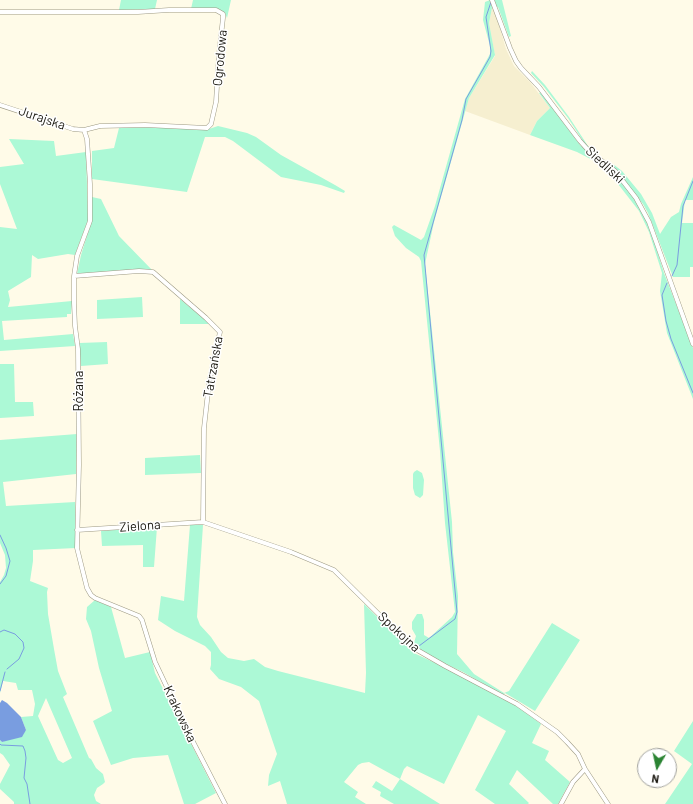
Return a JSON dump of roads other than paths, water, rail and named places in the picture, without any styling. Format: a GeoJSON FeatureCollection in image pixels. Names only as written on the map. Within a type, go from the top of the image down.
{"type":"FeatureCollection","features":[{"type":"Feature","properties":{"kind":"street","name":"Siedliski"},"geometry":{"type":"LineString","coordinates":[[492,0],[510,48],[519,65],[539,86],[580,141],[589,151],[615,171],[636,198],[649,222],[693,344]]}},
{"type":"Feature","properties":{"kind":"street","name":"Ogrodowa"},"geometry":{"type":"LineString","coordinates":[[0,12],[138,12],[169,10],[216,10],[223,14],[216,102],[213,120],[210,126],[202,128],[145,125],[100,126],[84,130]]}},
{"type":"Feature","properties":{"kind":"street","name":"Jurajska"},"geometry":{"type":"LineString","coordinates":[[0,105],[73,129],[84,130]]}},
{"type":"Feature","properties":{"kind":"street","name":"Różana"},"geometry":{"type":"LineString","coordinates":[[84,130],[87,139],[90,184],[90,220],[78,256],[74,276],[75,326],[78,356],[80,465],[77,548],[87,588],[91,595],[139,616],[142,620]]}},
{"type":"Feature","properties":{"kind":"street","name":"Tatrzańska"},"geometry":{"type":"LineString","coordinates":[[74,276],[138,271],[153,272],[220,332],[210,383],[204,428],[203,522]]}},
{"type":"Feature","properties":{"kind":"street","name":"Zielona"},"geometry":{"type":"LineString","coordinates":[[77,530],[203,522]]}},
{"type":"Feature","properties":{"kind":"street","name":"Spokojna"},"geometry":{"type":"LineString","coordinates":[[203,522],[291,552],[334,570],[412,647],[517,704],[557,732],[578,754],[585,769],[608,804]]}},
{"type":"Feature","properties":{"kind":"street","name":"Krakowska"},"geometry":{"type":"LineString","coordinates":[[142,620],[155,662],[190,736],[225,804]]}},
{"type":"Feature","properties":{"kind":"street"},"geometry":{"type":"LineString","coordinates":[[561,804],[573,782],[585,769]]}},
{"type":"Feature","properties":{"kind":"water"},"geometry":{"type":"Polygon","coordinates":[[[2,700],[21,717],[26,730],[22,737],[2,742],[0,740],[0,703],[2,700]]]}},
{"type":"Feature","properties":{"kind":"waterway"},"geometry":{"type":"LineString","coordinates":[[419,646],[455,619],[457,612],[424,255],[462,120],[466,99],[490,57],[491,51],[486,17],[491,2]]}},
{"type":"Feature","properties":{"kind":"waterway"},"geometry":{"type":"LineString","coordinates":[[672,276],[677,265],[683,206],[693,181]]}},
{"type":"Feature","properties":{"kind":"waterway"},"geometry":{"type":"LineString","coordinates":[[667,283],[662,295],[666,321],[671,339],[693,393]]}},
{"type":"Feature","properties":{"kind":"waterway"},"geometry":{"type":"LineString","coordinates":[[0,535],[10,561],[6,576],[0,584]]}},
{"type":"Feature","properties":{"kind":"waterway"},"geometry":{"type":"LineString","coordinates":[[0,632],[4,630],[15,634],[23,642],[24,648],[19,659],[7,669]]}},
{"type":"Feature","properties":{"kind":"waterway"},"geometry":{"type":"LineString","coordinates":[[0,691],[5,672]]}},
{"type":"Feature","properties":{"kind":"waterway"},"geometry":{"type":"LineString","coordinates":[[0,744],[23,746],[26,758],[24,778],[27,784],[30,804]]}}]}
